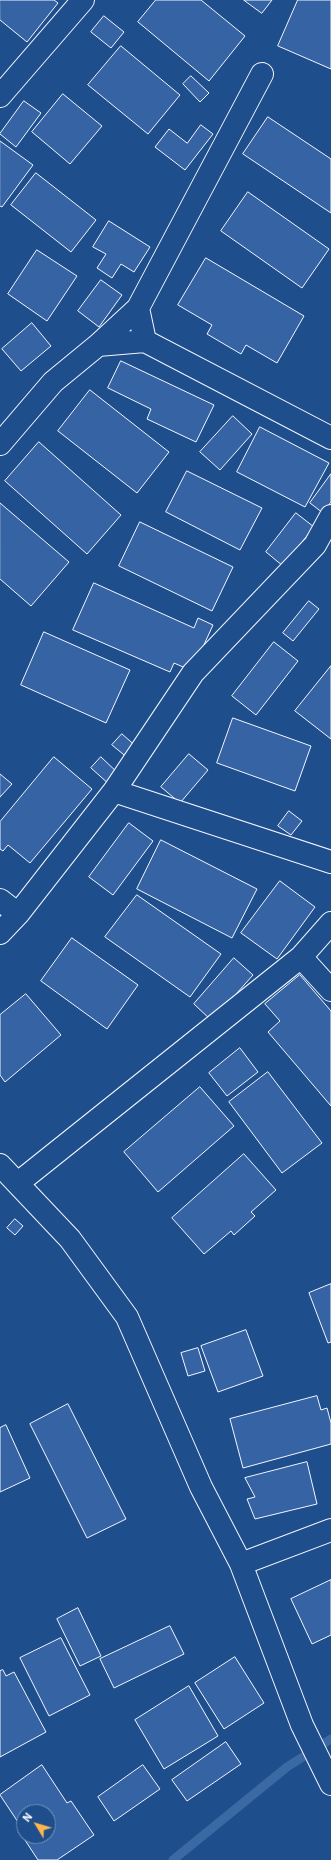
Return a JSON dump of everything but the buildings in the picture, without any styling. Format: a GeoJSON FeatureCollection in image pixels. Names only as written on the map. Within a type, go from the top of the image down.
{"type":"FeatureCollection","features":[{"type":"Feature","properties":{"kind":"street"},"geometry":{"type":"LineString","coordinates":[[0,96],[83,0]]}},
{"type":"Feature","properties":{"kind":"street"},"geometry":{"type":"LineString","coordinates":[[0,444],[53,382],[98,345],[138,308],[262,74]]}},
{"type":"Feature","properties":{"kind":"street"},"geometry":{"type":"LineString","coordinates":[[138,308],[145,341]]}},
{"type":"Feature","properties":{"kind":"street"},"geometry":{"type":"LineString","coordinates":[[98,345],[145,341],[331,438]]}},
{"type":"Feature","properties":{"kind":"street"},"geometry":{"type":"LineString","coordinates":[[0,933],[18,914],[114,790],[193,673],[315,545],[331,516]]}},
{"type":"Feature","properties":{"kind":"street"},"geometry":{"type":"LineString","coordinates":[[114,790],[331,862]]}},
{"type":"Feature","properties":{"kind":"street"},"geometry":{"type":"LineString","coordinates":[[0,900],[18,914]]}},
{"type":"Feature","properties":{"kind":"street"},"geometry":{"type":"LineString","coordinates":[[18,1183],[301,957],[331,923]]}},
{"type":"Feature","properties":{"kind":"street"},"geometry":{"type":"LineString","coordinates":[[301,957],[331,990]]}},
{"type":"Feature","properties":{"kind":"street"},"geometry":{"type":"LineString","coordinates":[[0,1165],[70,1239],[127,1316],[201,1487],[241,1564],[302,1725],[331,1784]]}},
{"type":"Feature","properties":{"kind":"street"},"geometry":{"type":"LineString","coordinates":[[241,1564],[331,1530]]}},
{"type":"Feature","properties":{"kind":"waterway"},"geometry":{"type":"LineString","coordinates":[[173,1860],[287,1767],[331,1739]]}}]}
